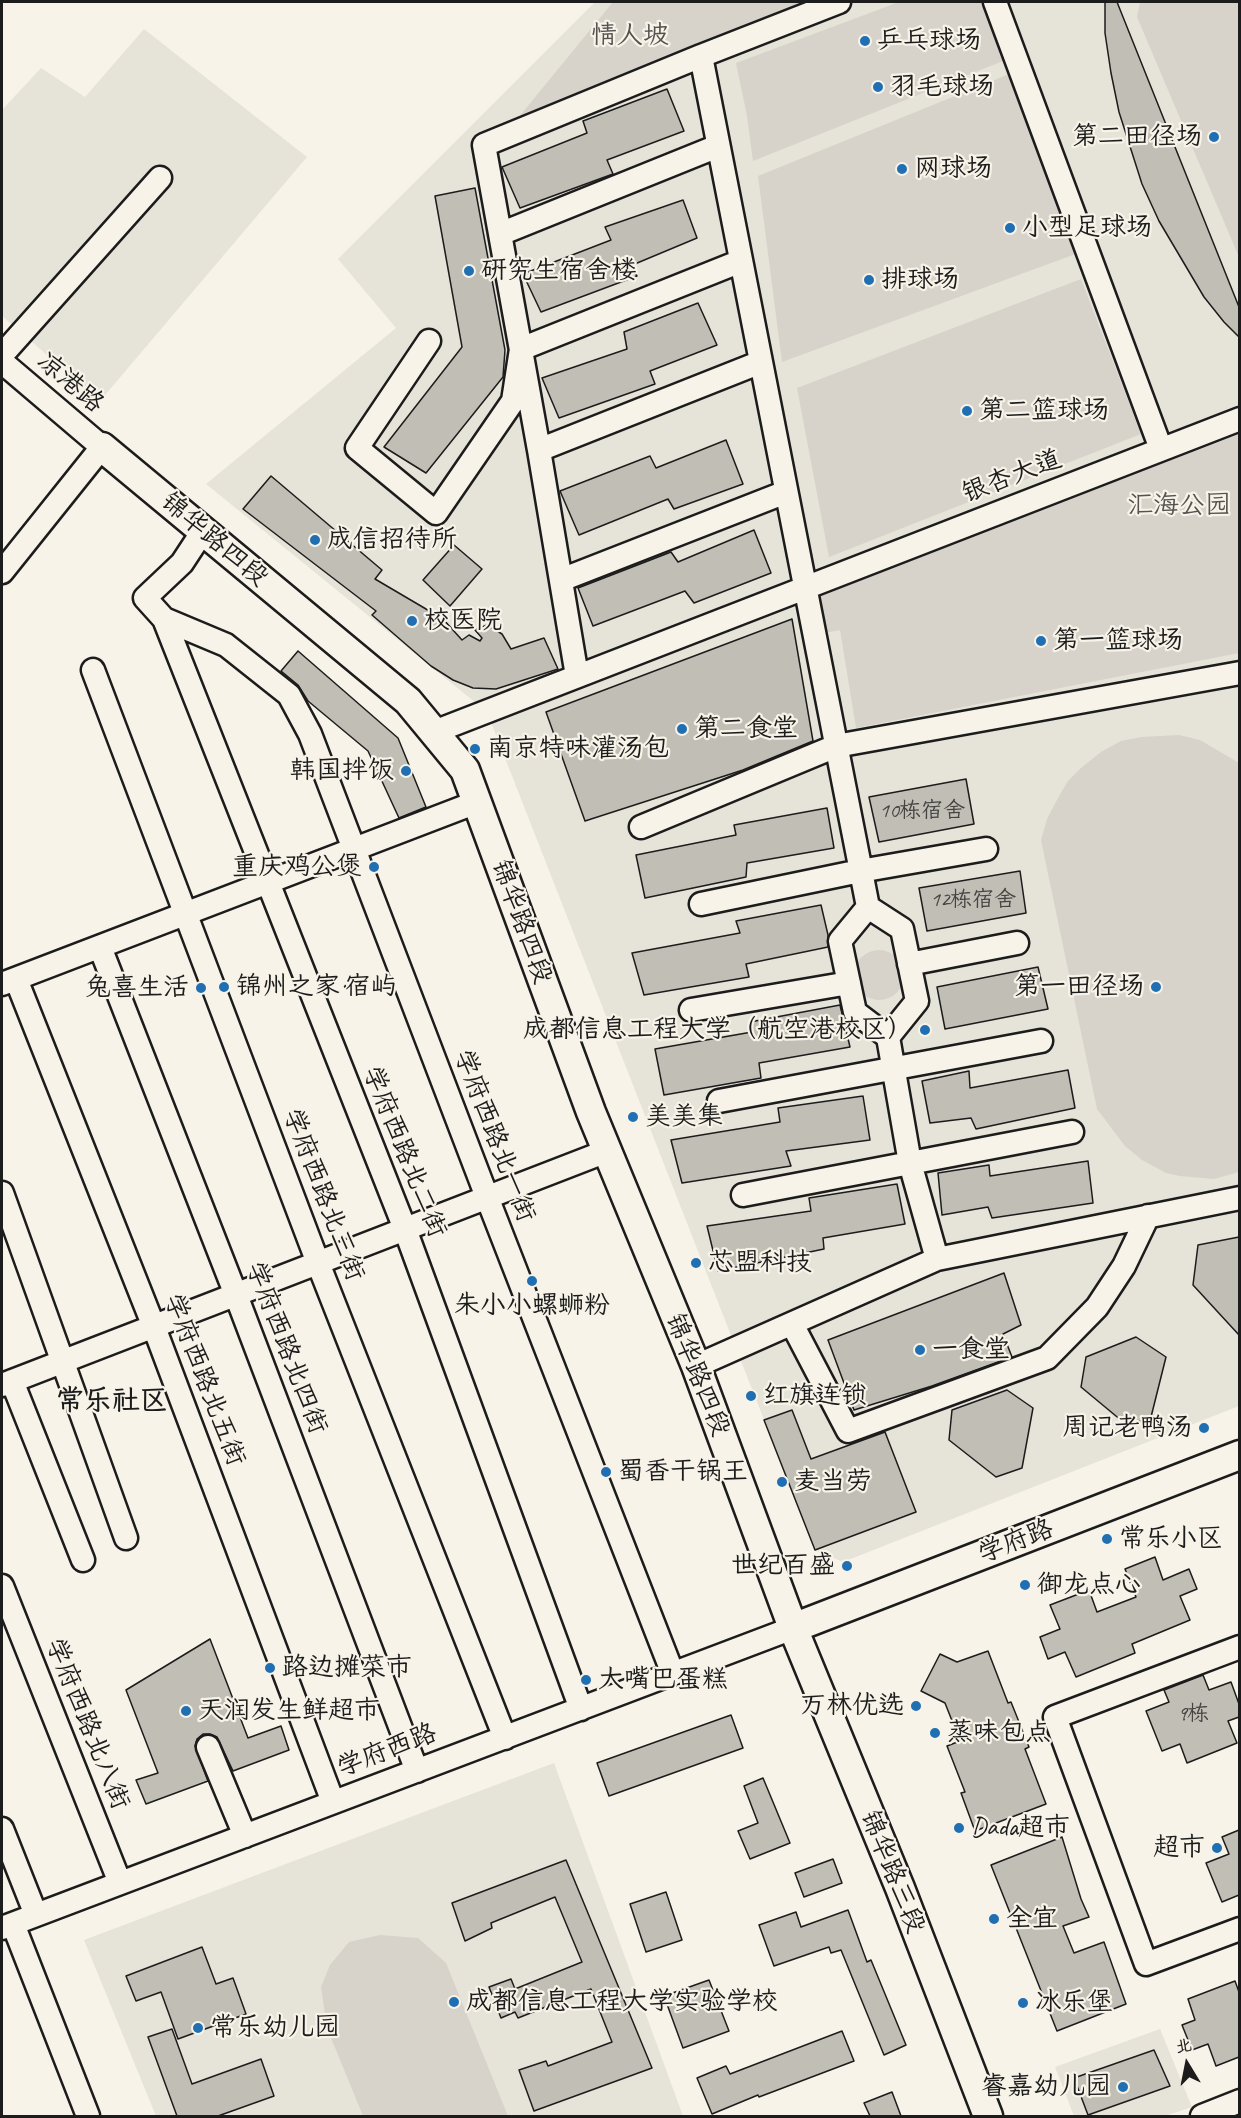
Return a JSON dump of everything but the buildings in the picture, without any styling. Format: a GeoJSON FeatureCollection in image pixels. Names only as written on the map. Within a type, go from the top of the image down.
{"type":"FeatureCollection","features":[{"type":"Feature","properties":{"kind":"main road","name":"锦华路四段"},"geometry":{"type":"LineString","coordinates":[[102,447],[408,701],[465,770],[607,1151],[696,1366],[793,1628]]}},
{"type":"Feature","properties":{"kind":"main road","name":"学府路"},"geometry":{"type":"LineString","coordinates":[[793,1628],[1239,1455]]}},
{"type":"Feature","properties":{"kind":"main road","name":"锦华路三段"},"geometry":{"type":"LineString","coordinates":[[793,1628],[900,1888],[988,2116]]}},
{"type":"Feature","properties":{"kind":"street"},"geometry":{"type":"LineString","coordinates":[[577,676],[484,145],[839,2]]}},
{"type":"Feature","properties":{"kind":"street"},"geometry":{"type":"LineString","coordinates":[[701,56],[867,907],[902,929],[917,1001],[888,1037]]}},
{"type":"Feature","properties":{"kind":"street"},"geometry":{"type":"LineString","coordinates":[[1088,256],[1022,76],[1161,449]]}},
{"type":"Feature","properties":{"kind":"street"},"geometry":{"type":"LineString","coordinates":[[500,234],[718,146]]}},
{"type":"Feature","properties":{"kind":"street"},"geometry":{"type":"LineString","coordinates":[[2,356],[160,178]]}},
{"type":"Feature","properties":{"kind":"street"},"geometry":{"type":"LineString","coordinates":[[521,349],[741,261]]}},
{"type":"Feature","properties":{"kind":"street"},"geometry":{"type":"LineString","coordinates":[[429,341],[357,448],[436,513],[513,401],[521,349]]}},
{"type":"Feature","properties":{"kind":"street","name":"凉港路"},"geometry":{"type":"LineString","coordinates":[[2,362],[102,447]]}},
{"type":"Feature","properties":{"kind":"street"},"geometry":{"type":"LineString","coordinates":[[539,450],[761,362]]}},
{"type":"Feature","properties":{"kind":"street","name":"银杏大道"},"geometry":{"type":"LineString","coordinates":[[434,732],[1239,419]]}},
{"type":"Feature","properties":{"kind":"street"},"geometry":{"type":"LineString","coordinates":[[2,572],[102,447]]}},
{"type":"Feature","properties":{"kind":"street"},"geometry":{"type":"LineString","coordinates":[[561,580],[786,492]]}},
{"type":"Feature","properties":{"kind":"street"},"geometry":{"type":"LineString","coordinates":[[164,619],[145,598],[182,563],[203,531]]}},
{"type":"Feature","properties":{"kind":"street","name":"学府西路北一街"},"geometry":{"type":"LineString","coordinates":[[164,619],[226,645],[289,695],[310,734],[673,1674]]}},
{"type":"Feature","properties":{"kind":"street","name":"学府西路北二街"},"geometry":{"type":"LineString","coordinates":[[164,619],[405,1229],[581,1709]]}},
{"type":"Feature","properties":{"kind":"street","name":"学府西路北三街"},"geometry":{"type":"LineString","coordinates":[[93,670],[318,1263],[505,1737]]}},
{"type":"Feature","properties":{"kind":"street"},"geometry":{"type":"LineString","coordinates":[[641,827],[836,746],[1239,673]]}},
{"type":"Feature","properties":{"kind":"street"},"geometry":{"type":"LineString","coordinates":[[9,982],[477,802]]}},
{"type":"Feature","properties":{"kind":"street"},"geometry":{"type":"LineString","coordinates":[[701,904],[860,871],[986,849]]}},
{"type":"Feature","properties":{"kind":"street"},"geometry":{"type":"LineString","coordinates":[[867,907],[840,941],[855,1012],[888,1037],[910,1163],[937,1260]]}},
{"type":"Feature","properties":{"kind":"street"},"geometry":{"type":"LineString","coordinates":[[909,964],[1017,943]]}},
{"type":"Feature","properties":{"kind":"street","name":"学府西路北四街"},"geometry":{"type":"LineString","coordinates":[[100,947],[236,1295],[417,1771]]}},
{"type":"Feature","properties":{"kind":"street","name":"学府西路北五街"},"geometry":{"type":"LineString","coordinates":[[9,982],[153,1327],[333,1802]]}},
{"type":"Feature","properties":{"kind":"street"},"geometry":{"type":"LineString","coordinates":[[691,1010],[849,983]]}},
{"type":"Feature","properties":{"kind":"street"},"geometry":{"type":"LineString","coordinates":[[719,1101],[1041,1041]]}},
{"type":"Feature","properties":{"kind":"street"},"geometry":{"type":"LineString","coordinates":[[743,1195],[1072,1132]]}},
{"type":"Feature","properties":{"kind":"street"},"geometry":{"type":"LineString","coordinates":[[83,1560],[7,1383],[607,1151]]}},
{"type":"Feature","properties":{"kind":"street"},"geometry":{"type":"LineString","coordinates":[[2,1193],[126,1538]]}},
{"type":"Feature","properties":{"kind":"street"},"geometry":{"type":"LineString","coordinates":[[696,1366],[937,1260],[1239,1198]]}},
{"type":"Feature","properties":{"kind":"street"},"geometry":{"type":"LineString","coordinates":[[792,1324],[848,1431],[1047,1358],[1097,1307],[1124,1266],[1148,1216]]}},
{"type":"Feature","properties":{"kind":"street","name":"学府西路北八街"},"geometry":{"type":"LineString","coordinates":[[2,1586],[120,1883]]}},
{"type":"Feature","properties":{"kind":"street","name":"学府西路"},"geometry":{"type":"LineString","coordinates":[[7,1926],[793,1628]]}},
{"type":"Feature","properties":{"kind":"street"},"geometry":{"type":"LineString","coordinates":[[1239,1647],[1055,1717],[1146,1964],[1239,1929]]}},
{"type":"Feature","properties":{"kind":"street"},"geometry":{"type":"LineString","coordinates":[[208,1747],[245,1836]]}},
{"type":"Feature","properties":{"kind":"street"},"geometry":{"type":"LineString","coordinates":[[2,1829],[36,1915]]}},
{"type":"Feature","properties":{"kind":"street"},"geometry":{"type":"LineString","coordinates":[[7,1926],[88,2116]]}},
{"type":"Feature","properties":{"kind":"street"},"geometry":{"type":"LineString","coordinates":[[1202,2116],[1239,2101]]}},
{"type":"Feature","properties":{"kind":"shaded area","name":"成都信息工程大学（航空港校区）"},"geometry":{"type":"Polygon","coordinates":[[[595,2],[1239,2],[1239,1406],[843,1562],[815,1550],[487,712],[206,484],[396,328],[338,259],[595,2]]]}},
{"type":"Feature","properties":{"kind":"shaded area"},"geometry":{"type":"Polygon","coordinates":[[[144,29],[307,157],[100,401],[2,316],[2,110],[41,68],[85,97],[144,29]]]}},
{"type":"Feature","properties":{"kind":"shaded area","name":"成都信息工程大学实验学校"},"geometry":{"type":"Polygon","coordinates":[[[554,1763],[683,2116],[156,2116],[84,1940],[554,1763]]]}},
{"type":"Feature","properties":{"kind":"shaded area","name":"睿嘉幼儿园"},"geometry":{"type":"Polygon","coordinates":[[[1160,2029],[1192,2107],[1165,2116],[1074,2116],[1055,2067],[1160,2029]]]}},
{"type":"Feature","properties":{"kind":"green space","name":"情人坡"},"geometry":{"type":"Polygon","coordinates":[[[613,2],[811,2],[518,118],[613,2]]]}},
{"type":"Feature","properties":{"kind":"green space"},"geometry":{"type":"Polygon","coordinates":[[[899,2],[985,2],[1008,59],[753,161],[736,63],[899,2]]]}},
{"type":"Feature","properties":{"kind":"green space","name":"第二田径场"},"geometry":{"type":"Polygon","coordinates":[[[1140,2],[1239,2],[1239,257],[1137,17],[1140,2]]]}},
{"type":"Feature","properties":{"kind":"green space"},"geometry":{"type":"Polygon","coordinates":[[[1014,72],[1081,252],[782,362],[758,176],[1014,72]]]}},
{"type":"Feature","properties":{"kind":"green space","name":"第二篮球场"},"geometry":{"type":"Polygon","coordinates":[[[1081,279],[1141,434],[829,557],[797,388],[1081,279]]]}},
{"type":"Feature","properties":{"kind":"green space","name":"汇海公园"},"geometry":{"type":"Polygon","coordinates":[[[1239,419],[1239,653],[856,728],[840,630],[814,635],[805,588],[1239,419]]]}},
{"type":"Feature","properties":{"kind":"green space","name":"第一田径场"},"geometry":{"type":"Polygon","coordinates":[[[1179,735],[1200,740],[1239,763],[1239,1172],[1214,1179],[1166,1173],[1142,1160],[1125,1146],[1097,1109],[1041,840],[1047,819],[1068,781],[1101,752],[1121,741],[1141,737],[1179,735]]]}},
{"type":"Feature","properties":{"kind":"green space"},"geometry":{"type":"Polygon","coordinates":[[[874,950],[884,950],[897,957],[904,970],[904,980],[897,993],[884,1000],[874,1000],[865,996],[858,989],[854,980],[854,970],[858,961],[865,954],[874,950]]]}},
{"type":"Feature","properties":{"kind":"green space"},"geometry":{"type":"Polygon","coordinates":[[[380,1935],[418,1938],[446,1963],[508,2116],[363,2116],[327,2028],[321,1987],[330,1965],[349,1942],[380,1935]]]}},
{"type":"Feature","properties":{"kind":"place","name":"乒乓球场"},"geometry":{"type":"Point","coordinates":[865,41]}},
{"type":"Feature","properties":{"kind":"place","name":"羽毛球场"},"geometry":{"type":"Point","coordinates":[878,87]}},
{"type":"Feature","properties":{"kind":"place","name":"第二田径场"},"geometry":{"type":"Point","coordinates":[1214,137]}},
{"type":"Feature","properties":{"kind":"place","name":"网球场"},"geometry":{"type":"Point","coordinates":[902,169]}},
{"type":"Feature","properties":{"kind":"place","name":"小型足球场"},"geometry":{"type":"Point","coordinates":[1010,228]}},
{"type":"Feature","properties":{"kind":"place","name":"研究生宿舍楼"},"geometry":{"type":"Point","coordinates":[469,271]}},
{"type":"Feature","properties":{"kind":"place","name":"排球场"},"geometry":{"type":"Point","coordinates":[869,280]}},
{"type":"Feature","properties":{"kind":"place","name":"第二篮球场"},"geometry":{"type":"Point","coordinates":[967,411]}},
{"type":"Feature","properties":{"kind":"place","name":"成信招待所"},"geometry":{"type":"Point","coordinates":[315,540]}},
{"type":"Feature","properties":{"kind":"place","name":"校医院"},"geometry":{"type":"Point","coordinates":[412,621]}},
{"type":"Feature","properties":{"kind":"place","name":"第一篮球场"},"geometry":{"type":"Point","coordinates":[1041,641]}},
{"type":"Feature","properties":{"kind":"place","name":"第二食堂"},"geometry":{"type":"Point","coordinates":[682,729]}},
{"type":"Feature","properties":{"kind":"place","name":"南京特味灌汤包"},"geometry":{"type":"Point","coordinates":[475,749]}},
{"type":"Feature","properties":{"kind":"place","name":"韩国拌饭"},"geometry":{"type":"Point","coordinates":[406,771]}},
{"type":"Feature","properties":{"kind":"place","name":"重庆鸡公煲"},"geometry":{"type":"Point","coordinates":[374,867]}},
{"type":"Feature","properties":{"kind":"place","name":"锦州之家·宿屿"},"geometry":{"type":"Point","coordinates":[224,987]}},
{"type":"Feature","properties":{"kind":"place","name":"第一田径场"},"geometry":{"type":"Point","coordinates":[1156,987]}},
{"type":"Feature","properties":{"kind":"place","name":"兔喜生活"},"geometry":{"type":"Point","coordinates":[201,988]}},
{"type":"Feature","properties":{"kind":"place","name":"成都信息工程大学（航空港校区）"},"geometry":{"type":"Point","coordinates":[925,1030]}},
{"type":"Feature","properties":{"kind":"place","name":"美美集"},"geometry":{"type":"Point","coordinates":[633,1117]}},
{"type":"Feature","properties":{"kind":"place","name":"芯盟科技"},"geometry":{"type":"Point","coordinates":[696,1263]}},
{"type":"Feature","properties":{"kind":"place","name":"朱小小螺蛳粉"},"geometry":{"type":"Point","coordinates":[532,1281]}},
{"type":"Feature","properties":{"kind":"place","name":"一食堂"},"geometry":{"type":"Point","coordinates":[920,1350]}},
{"type":"Feature","properties":{"kind":"place","name":"红旗连锁"},"geometry":{"type":"Point","coordinates":[751,1396]}},
{"type":"Feature","properties":{"kind":"place","name":"周记老鸭汤"},"geometry":{"type":"Point","coordinates":[1204,1428]}},
{"type":"Feature","properties":{"kind":"place","name":"蜀香干锅王"},"geometry":{"type":"Point","coordinates":[606,1472]}},
{"type":"Feature","properties":{"kind":"place","name":"麦当劳"},"geometry":{"type":"Point","coordinates":[782,1482]}},
{"type":"Feature","properties":{"kind":"place","name":"常乐小区"},"geometry":{"type":"Point","coordinates":[1107,1539]}},
{"type":"Feature","properties":{"kind":"place","name":"世纪百盛"},"geometry":{"type":"Point","coordinates":[847,1566]}},
{"type":"Feature","properties":{"kind":"place","name":"御龙点心"},"geometry":{"type":"Point","coordinates":[1025,1585]}},
{"type":"Feature","properties":{"kind":"place","name":"路边摊菜市"},"geometry":{"type":"Point","coordinates":[270,1668]}},
{"type":"Feature","properties":{"kind":"place","name":"大嘴巴蛋糕"},"geometry":{"type":"Point","coordinates":[586,1680]}},
{"type":"Feature","properties":{"kind":"place","name":"万林优选"},"geometry":{"type":"Point","coordinates":[916,1706]}},
{"type":"Feature","properties":{"kind":"place","name":"天润发生鲜超市"},"geometry":{"type":"Point","coordinates":[186,1711]}},
{"type":"Feature","properties":{"kind":"place","name":"蒸味包点"},"geometry":{"type":"Point","coordinates":[935,1733]}},
{"type":"Feature","properties":{"kind":"place","name":"Dada超市"},"geometry":{"type":"Point","coordinates":[959,1828]}},
{"type":"Feature","properties":{"kind":"place","name":"超市"},"geometry":{"type":"Point","coordinates":[1217,1848]}},
{"type":"Feature","properties":{"kind":"place","name":"全宜"},"geometry":{"type":"Point","coordinates":[994,1919]}},
{"type":"Feature","properties":{"kind":"place","name":"成都信息工程大学实验学校"},"geometry":{"type":"Point","coordinates":[454,2002]}},
{"type":"Feature","properties":{"kind":"place","name":"冰乐堡"},"geometry":{"type":"Point","coordinates":[1023,2003]}},
{"type":"Feature","properties":{"kind":"place","name":"常乐幼儿园"},"geometry":{"type":"Point","coordinates":[198,2028]}},
{"type":"Feature","properties":{"kind":"place","name":"睿嘉幼儿园"},"geometry":{"type":"Point","coordinates":[1123,2087]}},
{"type":"Feature","properties":{"kind":"district","name":"常乐社区"},"geometry":{"type":"Point","coordinates":[112,1402]}}]}
